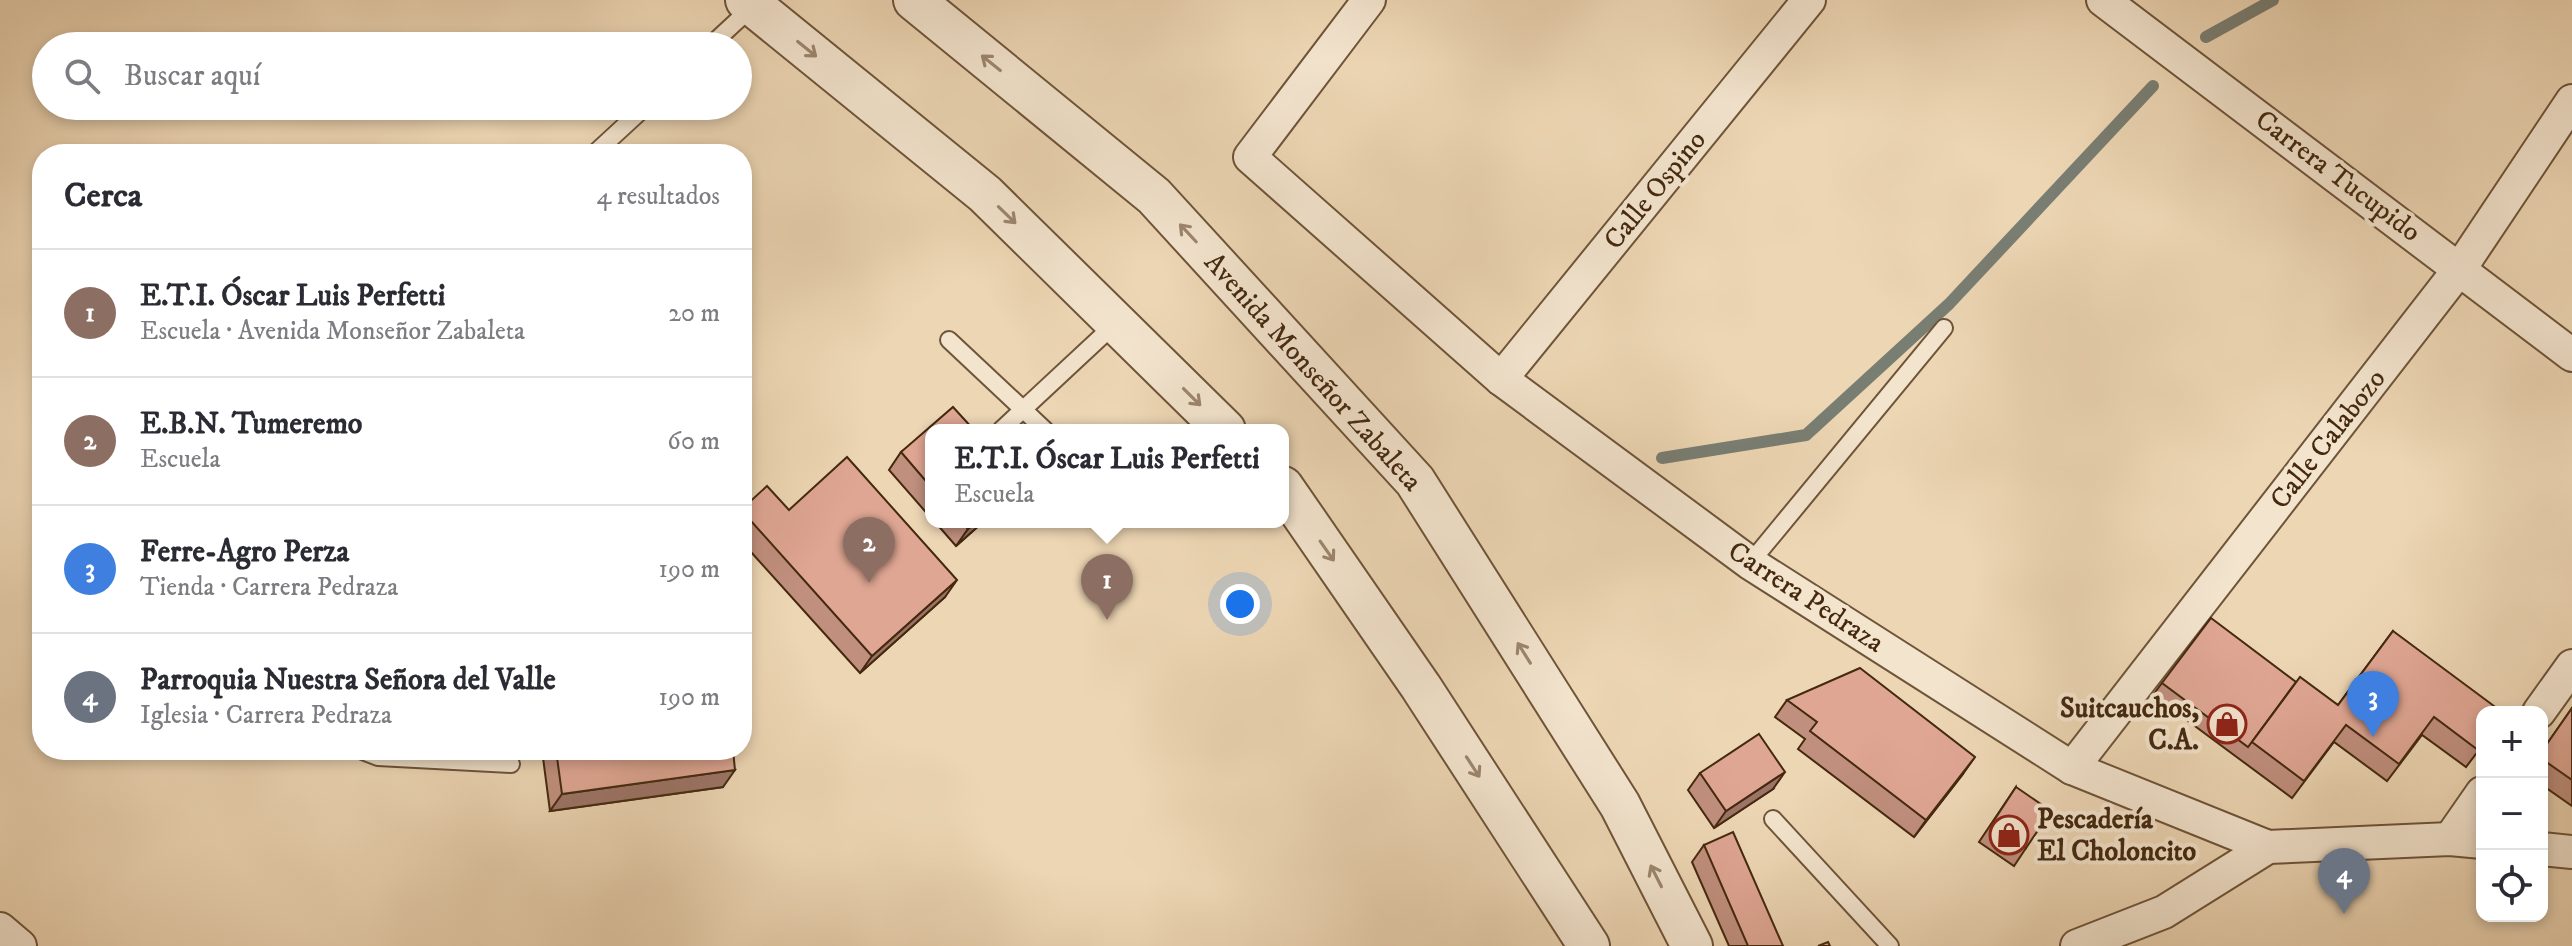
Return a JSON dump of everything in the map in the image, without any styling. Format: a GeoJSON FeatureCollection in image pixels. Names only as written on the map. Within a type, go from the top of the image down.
{"type":"FeatureCollection","features":[{"type":"Feature","properties":{"kind":"street","name":"Avenida Monseñor Zabaleta"},"geometry":{"type":"LineString","coordinates":[[914,0],[1154,196],[1415,481],[1620,805],[1692,946]]}},
{"type":"Feature","properties":{"kind":"street","name":"Carrera Pedraza"},"geometry":{"type":"LineString","coordinates":[[1369,0],[1250,157],[1501,379],[1750,563],[2072,768],[2268,847],[2450,839],[2476,841]]}},
{"type":"Feature","properties":{"kind":"street","name":"Calle Ospino"},"geometry":{"type":"LineString","coordinates":[[1501,379],[1809,0]]}},
{"type":"Feature","properties":{"kind":"street","name":"Carrera Tucupido"},"geometry":{"type":"LineString","coordinates":[[2103,0],[2461,267],[2572,355]]}},
{"type":"Feature","properties":{"kind":"street"},"geometry":{"type":"LineString","coordinates":[[750,3],[985,194],[1219,424]]}},
{"type":"Feature","properties":{"kind":"street","name":"Calle Calabozo"},"geometry":{"type":"LineString","coordinates":[[2072,768],[2461,267],[2572,101]]}},
{"type":"Feature","properties":{"kind":"street"},"geometry":{"type":"LineString","coordinates":[[1289,496],[1421,687],[1589,946]]}},
{"type":"Feature","properties":{"kind":"street"},"geometry":{"type":"LineString","coordinates":[[2543,706],[2572,666]]}},
{"type":"Feature","properties":{"kind":"street"},"geometry":{"type":"LineString","coordinates":[[2450,839],[2476,802]]}},
{"type":"Feature","properties":{"kind":"street"},"geometry":{"type":"LineString","coordinates":[[2077,946],[2164,912],[2268,847]]}},
{"type":"Feature","properties":{"kind":"street"},"geometry":{"type":"LineString","coordinates":[[2548,850],[2572,852]]}},
{"type":"Feature","properties":{"kind":"street"},"geometry":{"type":"LineString","coordinates":[[0,929],[20,946]]}},
{"type":"Feature","properties":{"kind":"lane"},"geometry":{"type":"LineString","coordinates":[[723,32],[750,3]]}},
{"type":"Feature","properties":{"kind":"lane"},"geometry":{"type":"LineString","coordinates":[[605,144],[631,120]]}},
{"type":"Feature","properties":{"kind":"lane"},"geometry":{"type":"LineString","coordinates":[[1008,424],[1117,322]]}},
{"type":"Feature","properties":{"kind":"lane"},"geometry":{"type":"LineString","coordinates":[[1750,563],[1944,328]]}},
{"type":"Feature","properties":{"kind":"lane"},"geometry":{"type":"LineString","coordinates":[[949,340],[1039,424]]}},
{"type":"Feature","properties":{"kind":"lane"},"geometry":{"type":"LineString","coordinates":[[435,760],[511,764]]}},
{"type":"Feature","properties":{"kind":"lane"},"geometry":{"type":"LineString","coordinates":[[1773,819],[1890,946]]}},
{"type":"Feature","properties":{"kind":"building"},"geometry":{"type":"Polygon","coordinates":[[[953,407],[969,424],[933,424],[953,407]]]}},
{"type":"Feature","properties":{"kind":"building"},"geometry":{"type":"Polygon","coordinates":[[[925,431],[925,480],[901,452],[925,431]]]}},
{"type":"Feature","properties":{"kind":"building"},"geometry":{"type":"Polygon","coordinates":[[[847,457],[957,580],[872,656],[752,522],[752,500],[767,486],[789,510],[847,457]]]}},
{"type":"Feature","properties":{"kind":"building"},"geometry":{"type":"Polygon","coordinates":[[[2211,618],[2296,682],[2248,747],[2162,683],[2211,618]]]}},
{"type":"Feature","properties":{"kind":"building"},"geometry":{"type":"Polygon","coordinates":[[[2393,631],[2494,706],[2476,706],[2476,748],[2434,717],[2399,764],[2346,725],[2304,781],[2252,742],[2300,677],[2338,705],[2393,631]]]}},
{"type":"Feature","properties":{"kind":"building"},"geometry":{"type":"Polygon","coordinates":[[[1860,668],[1975,757],[1926,820],[1810,731],[1817,722],[1787,700],[1860,668]]]}},
{"type":"Feature","properties":{"kind":"building"},"geometry":{"type":"Polygon","coordinates":[[[2572,708],[2572,780],[2548,763],[2548,742],[2572,708]]]}},
{"type":"Feature","properties":{"kind":"building"},"geometry":{"type":"Polygon","coordinates":[[[1759,734],[1785,772],[1726,811],[1700,773],[1759,734]]]}},
{"type":"Feature","properties":{"kind":"building"},"geometry":{"type":"Polygon","coordinates":[[[557,760],[734,760],[735,770],[562,794],[557,760]]]}},
{"type":"Feature","properties":{"kind":"building"},"geometry":{"type":"Polygon","coordinates":[[[2016,787],[2051,811],[2026,848],[1991,825],[2016,787]]]}},
{"type":"Feature","properties":{"kind":"building"},"geometry":{"type":"Polygon","coordinates":[[[1733,832],[1783,946],[1748,946],[1704,845],[1733,832]]]}},
{"type":"Feature","properties":{"kind":"waterway"},"geometry":{"type":"LineString","coordinates":[[2206,37],[2273,0]]}},
{"type":"Feature","properties":{"kind":"waterway"},"geometry":{"type":"LineString","coordinates":[[1662,458],[1806,435],[1949,304],[2153,86]]}},
{"type":"Feature","properties":{"kind":"place","name":"E.B.N. Tumeremo"},"geometry":{"type":"Point","coordinates":[869,583]}},
{"type":"Feature","properties":{"kind":"place","name":"E.T.I. Óscar Luis Perfetti"},"geometry":{"type":"Point","coordinates":[1107,620]}},
{"type":"Feature","properties":{"kind":"place","name":"Suitcauchos, C.A."},"geometry":{"type":"Point","coordinates":[2227,724]}},
{"type":"Feature","properties":{"kind":"place","name":"Ferre-Agro Perza"},"geometry":{"type":"Point","coordinates":[2373,737]}},
{"type":"Feature","properties":{"kind":"place","name":"Pescadería El Choloncito"},"geometry":{"type":"Point","coordinates":[2009,835]}},
{"type":"Feature","properties":{"kind":"place","name":"Parroquia Nuestra Señora del Valle"},"geometry":{"type":"Point","coordinates":[2344,914]}}]}
